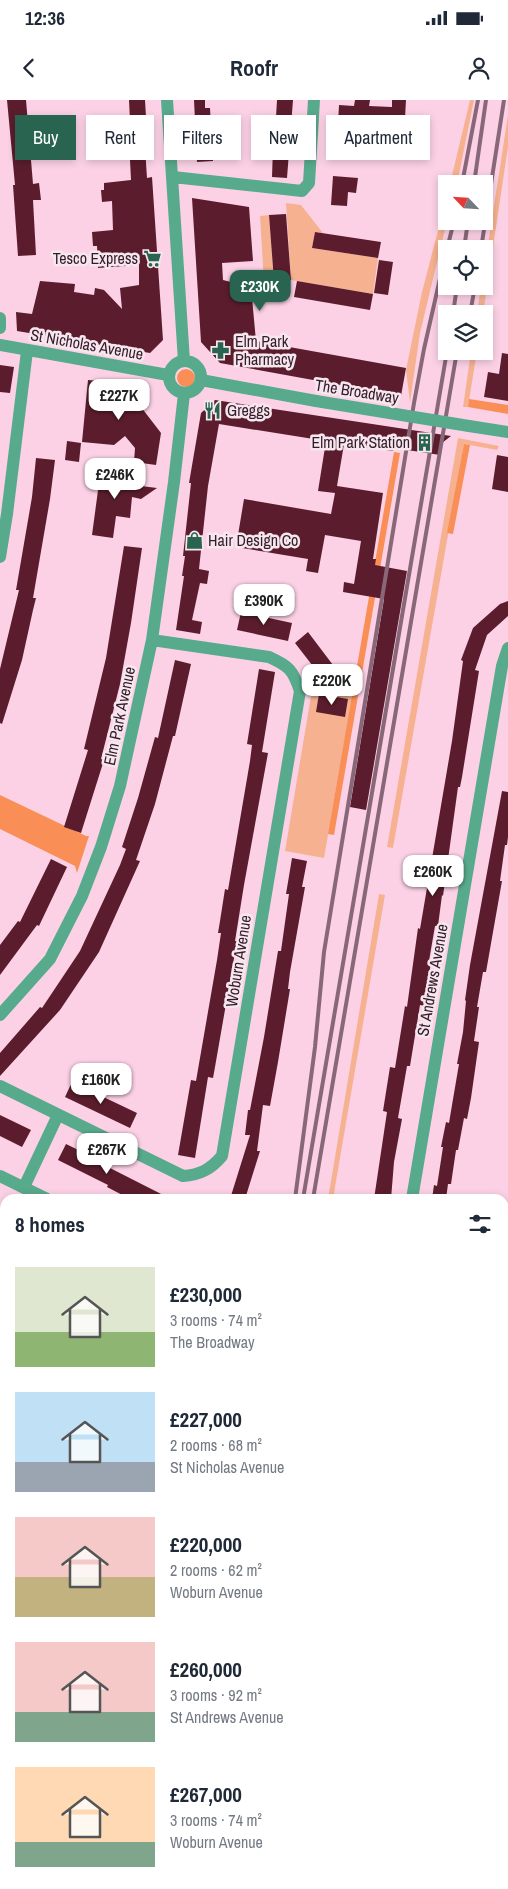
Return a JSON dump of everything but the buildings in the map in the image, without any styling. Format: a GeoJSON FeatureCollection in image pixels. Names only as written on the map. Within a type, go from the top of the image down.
{"type":"FeatureCollection","features":[{"type":"Feature","properties":{"kind":"street"},"geometry":{"type":"LineString","coordinates":[[168,100],[184,361]]}},
{"type":"Feature","properties":{"kind":"street"},"geometry":{"type":"LineString","coordinates":[[173,177],[302,192],[309,183],[314,100]]}},
{"type":"Feature","properties":{"kind":"street"},"geometry":{"type":"LineString","coordinates":[[0,318],[0,328]]}},
{"type":"Feature","properties":{"kind":"street","name":"St Nicholas Avenue"},"geometry":{"type":"LineString","coordinates":[[0,345],[168,375]]}},
{"type":"Feature","properties":{"kind":"street"},"geometry":{"type":"LineString","coordinates":[[0,557],[28,351]]}},
{"type":"Feature","properties":{"kind":"street"},"geometry":{"type":"LineString","coordinates":[[191,362],[201,372],[201,380],[195,390],[184,394],[172,388],[168,375],[171,368],[177,363],[191,362]]}},
{"type":"Feature","properties":{"kind":"street","name":"The Broadway"},"geometry":{"type":"LineString","coordinates":[[201,380],[508,432]]}},
{"type":"Feature","properties":{"kind":"street","name":"Elm Park Avenue"},"geometry":{"type":"LineString","coordinates":[[0,1015],[50,959],[82,896],[101,847],[120,786],[152,640],[184,394]]}},
{"type":"Feature","properties":{"kind":"street","name":"Woburn Avenue"},"geometry":{"type":"LineString","coordinates":[[0,1086],[183,1176],[201,1173],[209,1169],[222,1156],[300,691],[295,675],[285,664],[269,657],[152,640]]}},
{"type":"Feature","properties":{"kind":"street","name":"St Andrews Avenue"},"geometry":{"type":"LineString","coordinates":[[413,1194],[502,666],[508,648]]}},
{"type":"Feature","properties":{"kind":"street"},"geometry":{"type":"LineString","coordinates":[[24,1187],[58,1115]]}},
{"type":"Feature","properties":{"kind":"street"},"geometry":{"type":"LineString","coordinates":[[0,1176],[37,1194]]}},
{"type":"Feature","properties":{"kind":"shaded area"},"geometry":{"type":"Polygon","coordinates":[[[470,100],[474,100],[459,175],[452,175],[470,100]]]}},
{"type":"Feature","properties":{"kind":"shaded area"},"geometry":{"type":"Polygon","coordinates":[[[508,115],[508,147],[493,247],[493,240],[489,240],[490,230],[493,230],[493,212],[508,115]]]}},
{"type":"Feature","properties":{"kind":"shaded area"},"geometry":{"type":"Polygon","coordinates":[[[286,203],[301,205],[323,233],[315,232],[312,248],[378,258],[373,294],[291,280],[286,203]]]}},
{"type":"Feature","properties":{"kind":"shaded area"},"geometry":{"type":"Polygon","coordinates":[[[269,215],[274,281],[264,282],[260,216],[269,215]]]}},
{"type":"Feature","properties":{"kind":"shaded area"},"geometry":{"type":"Polygon","coordinates":[[[438,230],[445,230],[442,240],[438,240],[438,258],[420,333],[410,402],[406,370],[422,292],[438,230]]]}},
{"type":"Feature","properties":{"kind":"shaded area"},"geometry":{"type":"Polygon","coordinates":[[[480,295],[486,295],[484,305],[478,305],[480,295]]]}},
{"type":"Feature","properties":{"kind":"shaded area"},"geometry":{"type":"Polygon","coordinates":[[[470,360],[476,360],[468,407],[463,407],[470,360]]]}},
{"type":"Feature","properties":{"kind":"shaded area"},"geometry":{"type":"Polygon","coordinates":[[[186,369],[192,372],[195,378],[192,384],[186,387],[180,384],[177,378],[180,372],[186,369]]]}},
{"type":"Feature","properties":{"kind":"shaded area"},"geometry":{"type":"Polygon","coordinates":[[[469,399],[508,405],[508,414],[468,407],[469,399]]]}},
{"type":"Feature","properties":{"kind":"shaded area"},"geometry":{"type":"Polygon","coordinates":[[[458,438],[499,446],[497,450],[464,444],[393,848],[387,847],[458,438]]]}},
{"type":"Feature","properties":{"kind":"shaded area"},"geometry":{"type":"Polygon","coordinates":[[[464,444],[470,445],[453,534],[447,533],[464,444]]]}},
{"type":"Feature","properties":{"kind":"shaded area"},"geometry":{"type":"Polygon","coordinates":[[[394,452],[400,453],[334,835],[328,834],[394,452]]]}},
{"type":"Feature","properties":{"kind":"shaded area"},"geometry":{"type":"Polygon","coordinates":[[[312,690],[352,697],[324,858],[285,851],[312,690]]]}},
{"type":"Feature","properties":{"kind":"shaded area"},"geometry":{"type":"Polygon","coordinates":[[[0,795],[89,836],[77,873],[75,866],[0,829],[0,795]]]}},
{"type":"Feature","properties":{"kind":"shaded area"},"geometry":{"type":"Polygon","coordinates":[[[379,894],[385,895],[334,1194],[329,1194],[379,894]]]}},
{"type":"Feature","properties":{"kind":"railway"},"geometry":{"type":"LineString","coordinates":[[464,175],[478,100]]}},
{"type":"Feature","properties":{"kind":"railway"},"geometry":{"type":"LineString","coordinates":[[475,175],[486,100]]}},
{"type":"Feature","properties":{"kind":"railway"},"geometry":{"type":"LineString","coordinates":[[482,240],[504,100]]}},
{"type":"Feature","properties":{"kind":"railway"},"geometry":{"type":"LineString","coordinates":[[449,240],[452,230]]}},
{"type":"Feature","properties":{"kind":"railway"},"geometry":{"type":"LineString","coordinates":[[465,240],[467,230]]}},
{"type":"Feature","properties":{"kind":"railway"},"geometry":{"type":"LineString","coordinates":[[296,1194],[315,1047],[324,952],[414,403],[438,287]]}},
{"type":"Feature","properties":{"kind":"railway"},"geometry":{"type":"LineString","coordinates":[[454,305],[456,295]]}},
{"type":"Feature","properties":{"kind":"railway"},"geometry":{"type":"LineString","coordinates":[[472,305],[473,295]]}},
{"type":"Feature","properties":{"kind":"railway"},"geometry":{"type":"LineString","coordinates":[[304,1194],[445,360]]}},
{"type":"Feature","properties":{"kind":"railway"},"geometry":{"type":"LineString","coordinates":[[314,1194],[455,360]]}},
{"type":"Feature","properties":{"kind":"place","name":"Tesco Express"},"geometry":{"type":"Point","coordinates":[152,258]}},
{"type":"Feature","properties":{"kind":"place","name":"Elm Park Pharmacy"},"geometry":{"type":"Point","coordinates":[221,350]}},
{"type":"Feature","properties":{"kind":"place","name":"Greggs"},"geometry":{"type":"Point","coordinates":[213,410]}},
{"type":"Feature","properties":{"kind":"place","name":"Elm Park Station"},"geometry":{"type":"Point","coordinates":[424,442]}},
{"type":"Feature","properties":{"kind":"place","name":"Hair Design Co"},"geometry":{"type":"Point","coordinates":[194,540]}}]}
